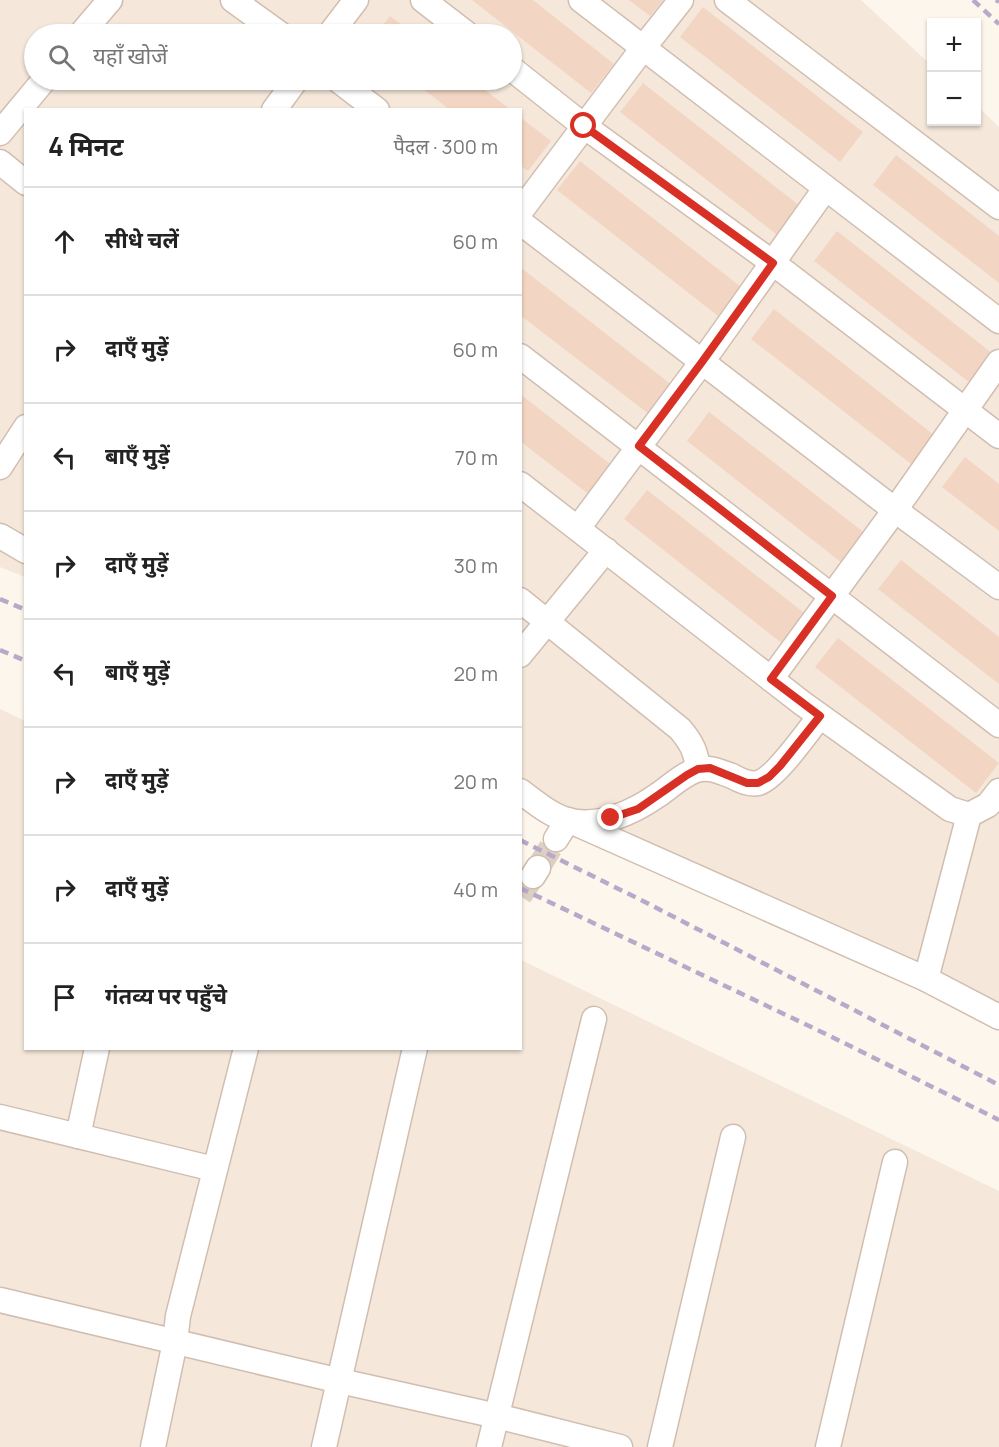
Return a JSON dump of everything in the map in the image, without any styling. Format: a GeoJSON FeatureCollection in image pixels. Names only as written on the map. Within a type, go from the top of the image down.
{"type":"FeatureCollection","features":[{"type":"Feature","properties":{"kind":"street"},"geometry":{"type":"LineString","coordinates":[[90,24],[110,0]]}},
{"type":"Feature","properties":{"kind":"street"},"geometry":{"type":"LineString","coordinates":[[233,0],[259,7],[272,24]]}},
{"type":"Feature","properties":{"kind":"street"},"geometry":{"type":"LineString","coordinates":[[338,24],[356,0]]}},
{"type":"Feature","properties":{"kind":"street"},"geometry":{"type":"LineString","coordinates":[[423,0],[454,24]]}},
{"type":"Feature","properties":{"kind":"street"},"geometry":{"type":"LineString","coordinates":[[581,0],[999,321]]}},
{"type":"Feature","properties":{"kind":"street"},"geometry":{"type":"LineString","coordinates":[[522,209],[681,0]]}},
{"type":"Feature","properties":{"kind":"street"},"geometry":{"type":"LineString","coordinates":[[726,0],[999,207]]}},
{"type":"Feature","properties":{"kind":"street"},"geometry":{"type":"LineString","coordinates":[[522,77],[584,126],[773,263],[999,436]]}},
{"type":"Feature","properties":{"kind":"street"},"geometry":{"type":"LineString","coordinates":[[0,133],[36,90]]}},
{"type":"Feature","properties":{"kind":"street"},"geometry":{"type":"LineString","coordinates":[[275,108],[289,90]]}},
{"type":"Feature","properties":{"kind":"street"},"geometry":{"type":"LineString","coordinates":[[351,90],[373,108]]}},
{"type":"Feature","properties":{"kind":"street"},"geometry":{"type":"LineString","coordinates":[[0,162],[24,181]]}},
{"type":"Feature","properties":{"kind":"street"},"geometry":{"type":"LineString","coordinates":[[578,528],[702,362],[825,189]]}},
{"type":"Feature","properties":{"kind":"street"},"geometry":{"type":"LineString","coordinates":[[522,224],[999,588]]}},
{"type":"Feature","properties":{"kind":"street"},"geometry":{"type":"LineString","coordinates":[[522,358],[999,725]]}},
{"type":"Feature","properties":{"kind":"street"},"geometry":{"type":"LineString","coordinates":[[771,679],[895,510],[999,362]]}},
{"type":"Feature","properties":{"kind":"street"},"geometry":{"type":"LineString","coordinates":[[0,467],[24,430]]}},
{"type":"Feature","properties":{"kind":"street"},"geometry":{"type":"LineString","coordinates":[[522,486],[820,716],[950,809],[969,815]]}},
{"type":"Feature","properties":{"kind":"street"},"geometry":{"type":"LineString","coordinates":[[0,536],[24,550]]}},
{"type":"Feature","properties":{"kind":"street"},"geometry":{"type":"LineString","coordinates":[[522,653],[606,550]]}},
{"type":"Feature","properties":{"kind":"street"},"geometry":{"type":"LineString","coordinates":[[522,602],[680,729],[691,742],[696,754],[698,769]]}},
{"type":"Feature","properties":{"kind":"street"},"geometry":{"type":"LineString","coordinates":[[562,830],[638,809],[698,769],[710,768],[747,783],[758,783],[769,777],[780,766],[820,716]]}},
{"type":"Feature","properties":{"kind":"street"},"geometry":{"type":"LineString","coordinates":[[926,979],[969,815],[987,805],[999,791]]}},
{"type":"Feature","properties":{"kind":"street"},"geometry":{"type":"LineString","coordinates":[[522,792],[543,808],[562,830],[926,979],[999,1017]]}},
{"type":"Feature","properties":{"kind":"street"},"geometry":{"type":"LineString","coordinates":[[489,1447],[594,1019]]}},
{"type":"Feature","properties":{"kind":"street"},"geometry":{"type":"LineString","coordinates":[[78,1136],[97,1050]]}},
{"type":"Feature","properties":{"kind":"street"},"geometry":{"type":"LineString","coordinates":[[153,1447],[176,1342],[178,1316],[245,1050]]}},
{"type":"Feature","properties":{"kind":"street"},"geometry":{"type":"LineString","coordinates":[[324,1447],[415,1050]]}},
{"type":"Feature","properties":{"kind":"street"},"geometry":{"type":"LineString","coordinates":[[0,1117],[214,1169]]}},
{"type":"Feature","properties":{"kind":"street"},"geometry":{"type":"LineString","coordinates":[[660,1447],[733,1137]]}},
{"type":"Feature","properties":{"kind":"street"},"geometry":{"type":"LineString","coordinates":[[828,1447],[896,1162]]}},
{"type":"Feature","properties":{"kind":"street"},"geometry":{"type":"LineString","coordinates":[[0,1300],[620,1447]]}},
{"type":"Feature","properties":{"kind":"shaded area"},"geometry":{"type":"Polygon","coordinates":[[[0,0],[861,0],[927,61],[927,126],[981,126],[981,110],[999,127],[999,1011],[522,791],[522,108],[24,108],[24,577],[0,567],[0,0]]]}},
{"type":"Feature","properties":{"kind":"shaded area"},"geometry":{"type":"Polygon","coordinates":[[[0,709],[24,721],[24,1050],[522,1050],[522,960],[999,1191],[999,1447],[0,1447],[0,709]]]}},
{"type":"Feature","properties":{"kind":"building"},"geometry":{"type":"Polygon","coordinates":[[[472,0],[533,0],[614,64],[591,93],[522,39],[522,24],[503,24],[472,0]]]}},
{"type":"Feature","properties":{"kind":"building"},"geometry":{"type":"Polygon","coordinates":[[[629,0],[663,0],[650,16],[629,0]]]}},
{"type":"Feature","properties":{"kind":"building"},"geometry":{"type":"Polygon","coordinates":[[[703,7],[863,132],[840,162],[680,37],[703,7]]]}},
{"type":"Feature","properties":{"kind":"building"},"geometry":{"type":"Polygon","coordinates":[[[390,16],[401,24],[384,24],[390,16]]]}},
{"type":"Feature","properties":{"kind":"building"},"geometry":{"type":"Polygon","coordinates":[[[643,83],[804,209],[781,238],[620,112],[643,83]]]}},
{"type":"Feature","properties":{"kind":"building"},"geometry":{"type":"Polygon","coordinates":[[[425,90],[485,90],[508,108],[447,108],[425,90]]]}},
{"type":"Feature","properties":{"kind":"building"},"geometry":{"type":"Polygon","coordinates":[[[522,119],[551,141],[528,171],[522,166],[522,119]]]}},
{"type":"Feature","properties":{"kind":"building"},"geometry":{"type":"Polygon","coordinates":[[[896,155],[999,236],[999,283],[873,185],[896,155]]]}},
{"type":"Feature","properties":{"kind":"building"},"geometry":{"type":"Polygon","coordinates":[[[580,161],[741,287],[718,316],[557,190],[580,161]]]}},
{"type":"Feature","properties":{"kind":"building"},"geometry":{"type":"Polygon","coordinates":[[[837,231],[997,357],[974,386],[814,261],[837,231]]]}},
{"type":"Feature","properties":{"kind":"building"},"geometry":{"type":"Polygon","coordinates":[[[522,269],[677,389],[654,418],[522,317],[522,269]]]}},
{"type":"Feature","properties":{"kind":"building"},"geometry":{"type":"Polygon","coordinates":[[[774,309],[934,435],[911,464],[751,339],[774,309]]]}},
{"type":"Feature","properties":{"kind":"building"},"geometry":{"type":"Polygon","coordinates":[[[522,396],[614,467],[591,496],[522,443],[522,396]]]}},
{"type":"Feature","properties":{"kind":"building"},"geometry":{"type":"Polygon","coordinates":[[[709,412],[870,537],[847,567],[687,441],[709,412]]]}},
{"type":"Feature","properties":{"kind":"building"},"geometry":{"type":"Polygon","coordinates":[[[965,457],[999,484],[999,531],[942,487],[965,457]]]}},
{"type":"Feature","properties":{"kind":"building"},"geometry":{"type":"Polygon","coordinates":[[[647,490],[807,615],[784,645],[624,519],[647,490]]]}},
{"type":"Feature","properties":{"kind":"building"},"geometry":{"type":"Polygon","coordinates":[[[901,560],[999,637],[999,684],[878,589],[901,560]]]}},
{"type":"Feature","properties":{"kind":"building"},"geometry":{"type":"Polygon","coordinates":[[[838,638],[999,763],[976,793],[815,667],[838,638]]]}},
{"type":"Feature","properties":{"kind":"tunnel"},"geometry":{"type":"LineString","coordinates":[[538,868],[556,839]]}},
{"type":"Feature","properties":{"kind":"tunnel"},"geometry":{"type":"LineString","coordinates":[[522,893],[533,876]]}},
{"type":"Feature","properties":{"kind":"railway"},"geometry":{"type":"LineString","coordinates":[[973,0],[999,24]]}},
{"type":"Feature","properties":{"kind":"railway"},"geometry":{"type":"LineString","coordinates":[[0,599],[24,609]]}},
{"type":"Feature","properties":{"kind":"railway"},"geometry":{"type":"LineString","coordinates":[[0,650],[24,660]]}},
{"type":"Feature","properties":{"kind":"railway"},"geometry":{"type":"LineString","coordinates":[[522,841],[999,1085]]}},
{"type":"Feature","properties":{"kind":"railway"},"geometry":{"type":"LineString","coordinates":[[522,889],[830,1036],[999,1120]]}},
{"type":"Feature","properties":{"kind":"route"},"geometry":{"type":"LineString","coordinates":[[584,126],[773,263],[639,446],[832,596],[771,679],[820,716],[780,766],[769,777],[758,783],[747,783],[710,768],[698,769],[638,809],[611,818]]}}]}
